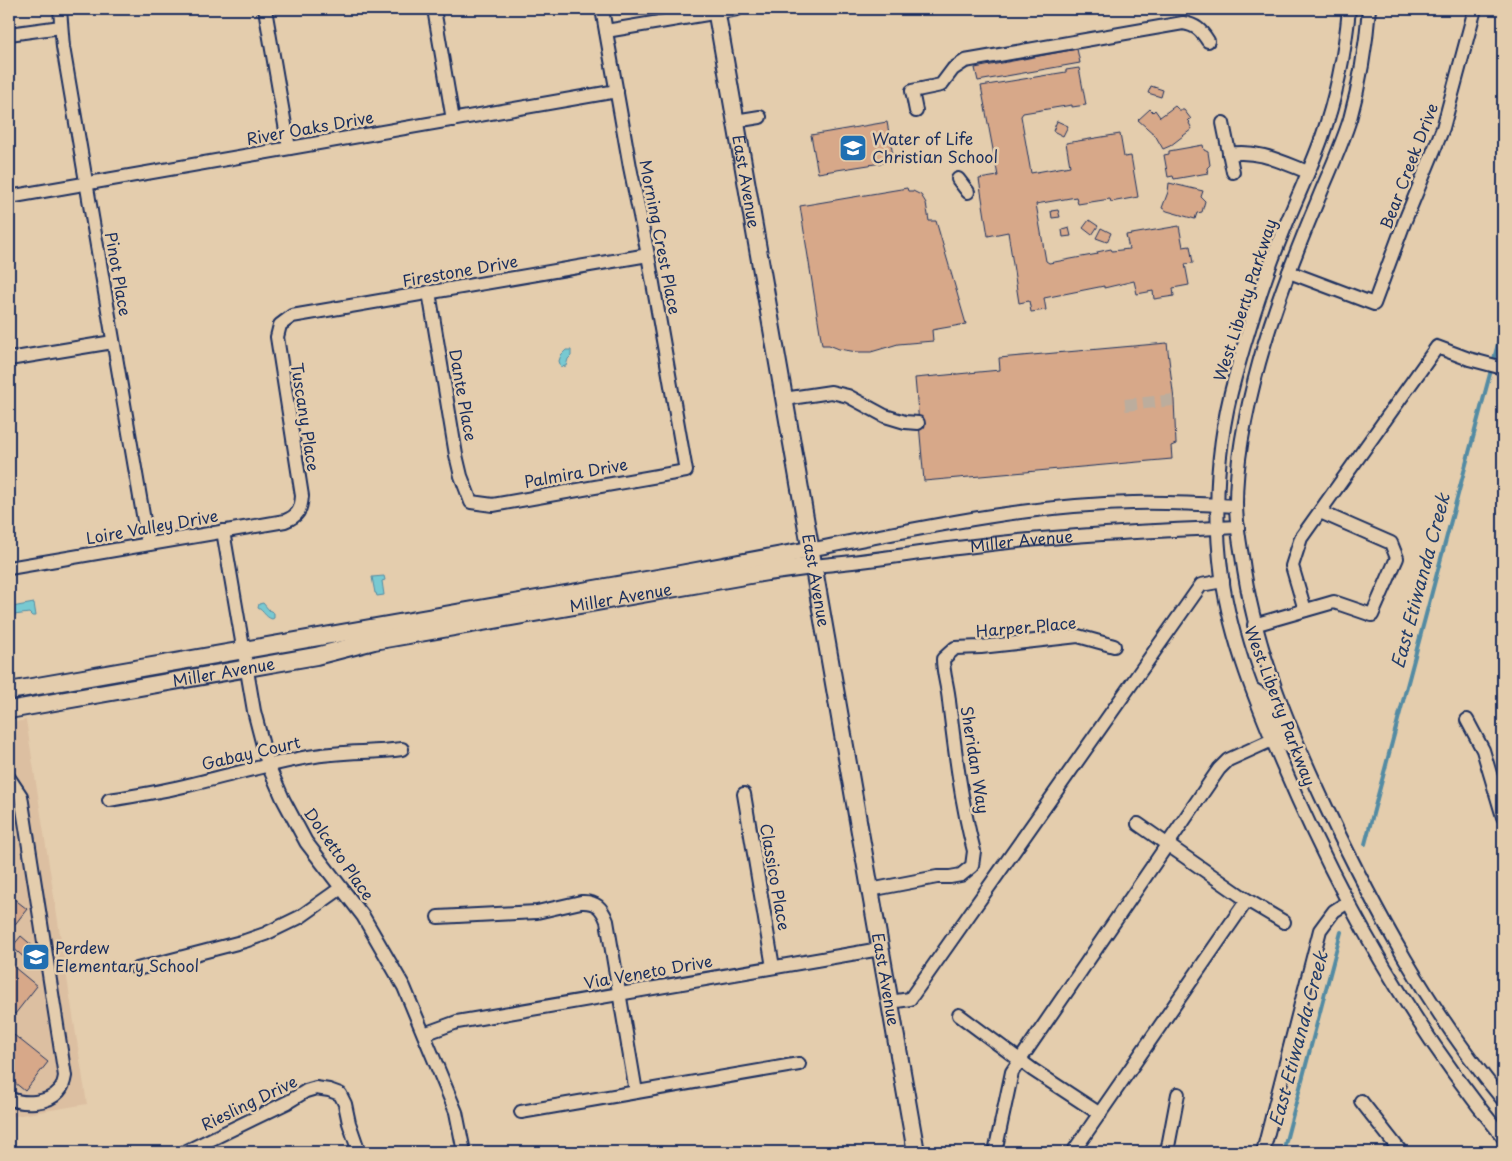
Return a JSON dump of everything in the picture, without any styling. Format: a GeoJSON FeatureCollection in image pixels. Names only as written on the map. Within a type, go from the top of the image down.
{"type":"FeatureCollection","features":[{"type":"Feature","properties":{"kind":"main road","name":"East Avenue"},"geometry":{"type":"LineString","coordinates":[[716,10],[809,550],[916,1152]]}},
{"type":"Feature","properties":{"kind":"main road","name":"Miller Avenue"},"geometry":{"type":"LineString","coordinates":[[9,691],[809,550]]}},
{"type":"Feature","properties":{"kind":"main road","name":"Miller Avenue"},"geometry":{"type":"LineString","coordinates":[[9,710],[246,670],[316,656],[374,640],[767,572],[812,566]]}},
{"type":"Feature","properties":{"kind":"street","name":"Pinot Place"},"geometry":{"type":"LineString","coordinates":[[60,9],[61,27],[86,184],[148,544]]}},
{"type":"Feature","properties":{"kind":"street"},"geometry":{"type":"LineString","coordinates":[[265,9],[289,148]]}},
{"type":"Feature","properties":{"kind":"street"},"geometry":{"type":"LineString","coordinates":[[434,9],[453,120]]}},
{"type":"Feature","properties":{"kind":"street","name":"Morning Crest Place"},"geometry":{"type":"LineString","coordinates":[[602,9],[686,471]]}},
{"type":"Feature","properties":{"kind":"street"},"geometry":{"type":"LineString","coordinates":[[606,31],[716,10],[737,9]]}},
{"type":"Feature","properties":{"kind":"street","name":"West Liberty Parkway"},"geometry":{"type":"LineString","coordinates":[[1349,9],[1344,52],[1335,94],[1322,138],[1269,270],[1235,376],[1222,443],[1216,504],[1223,581],[1235,637],[1253,689],[1272,740],[1320,848],[1398,992],[1458,1080],[1503,1137]]}},
{"type":"Feature","properties":{"kind":"street","name":"West Liberty Parkway"},"geometry":{"type":"LineString","coordinates":[[1369,9],[1360,78],[1349,121],[1334,164],[1289,272],[1259,362],[1250,398],[1241,454],[1236,506],[1238,528],[1254,625],[1276,692],[1298,747],[1344,846],[1402,954],[1431,1002],[1503,1100]]}},
{"type":"Feature","properties":{"kind":"street","name":"Bear Creek Drive"},"geometry":{"type":"LineString","coordinates":[[1289,272],[1374,304],[1404,223],[1443,128],[1475,9]]}},
{"type":"Feature","properties":{"kind":"street"},"geometry":{"type":"LineString","coordinates":[[916,111],[912,91],[941,85],[953,69],[965,61],[1183,23],[1194,25],[1202,31],[1208,41]]}},
{"type":"Feature","properties":{"kind":"street"},"geometry":{"type":"LineString","coordinates":[[9,34],[61,27]]}},
{"type":"Feature","properties":{"kind":"street","name":"River Oaks Drive"},"geometry":{"type":"LineString","coordinates":[[9,197],[617,91]]}},
{"type":"Feature","properties":{"kind":"street"},"geometry":{"type":"LineString","coordinates":[[735,121],[760,117]]}},
{"type":"Feature","properties":{"kind":"street"},"geometry":{"type":"LineString","coordinates":[[1223,123],[1233,172]]}},
{"type":"Feature","properties":{"kind":"street"},"geometry":{"type":"LineString","coordinates":[[1229,154],[1243,152],[1257,154],[1308,172]]}},
{"type":"Feature","properties":{"kind":"street"},"geometry":{"type":"LineString","coordinates":[[958,179],[968,192]]}},
{"type":"Feature","properties":{"kind":"street","name":"Firestone Drive"},"geometry":{"type":"LineString","coordinates":[[280,325],[292,316],[648,255]]}},
{"type":"Feature","properties":{"kind":"street","name":"Dante Place"},"geometry":{"type":"LineString","coordinates":[[429,292],[456,455],[461,476],[471,502]]}},
{"type":"Feature","properties":{"kind":"street","name":"Tuscany Place"},"geometry":{"type":"LineString","coordinates":[[280,325],[277,331],[277,344],[302,496],[302,505],[298,513]]}},
{"type":"Feature","properties":{"kind":"street"},"geometry":{"type":"LineString","coordinates":[[9,360],[113,342]]}},
{"type":"Feature","properties":{"kind":"street"},"geometry":{"type":"LineString","coordinates":[[1305,610],[1292,566],[1301,538],[1437,347],[1503,368]]}},
{"type":"Feature","properties":{"kind":"street"},"geometry":{"type":"LineString","coordinates":[[784,399],[831,392],[848,396],[885,416],[905,422],[918,423]]}},
{"type":"Feature","properties":{"kind":"street","name":"Palmira Drive"},"geometry":{"type":"LineString","coordinates":[[471,502],[493,505],[686,471]]}},
{"type":"Feature","properties":{"kind":"street","name":"Miller Avenue"},"geometry":{"type":"LineString","coordinates":[[809,550],[923,528],[1047,510],[1133,503],[1236,506]]}},
{"type":"Feature","properties":{"kind":"street"},"geometry":{"type":"LineString","coordinates":[[1254,625],[1334,602],[1372,615],[1397,558],[1391,543],[1320,512]]}},
{"type":"Feature","properties":{"kind":"street","name":"Loire Valley Drive"},"geometry":{"type":"LineString","coordinates":[[9,568],[285,521],[298,513]]}},
{"type":"Feature","properties":{"kind":"street","name":"Miller Avenue"},"geometry":{"type":"LineString","coordinates":[[812,566],[846,564],[974,546],[1093,534],[1238,528]]}},
{"type":"Feature","properties":{"kind":"street","name":"Dolcetto Place"},"geometry":{"type":"LineString","coordinates":[[223,531],[246,670],[258,732],[268,765],[294,822],[306,842],[363,916],[404,987],[456,1112],[464,1152]]}},
{"type":"Feature","properties":{"kind":"street"},"geometry":{"type":"LineString","coordinates":[[890,1002],[910,1000],[1201,585],[1223,581]]}},
{"type":"Feature","properties":{"kind":"street","name":"Harper Place"},"geometry":{"type":"LineString","coordinates":[[943,659],[955,648],[981,647],[1078,636],[1114,646]]}},
{"type":"Feature","properties":{"kind":"street","name":"Sheridan Way"},"geometry":{"type":"LineString","coordinates":[[870,890],[937,877],[955,876],[972,866],[974,851],[954,743],[948,695],[943,673],[943,659]]}},
{"type":"Feature","properties":{"kind":"street"},"geometry":{"type":"LineString","coordinates":[[1253,689],[1266,698],[1286,745],[1290,748],[1298,747]]}},
{"type":"Feature","properties":{"kind":"street"},"geometry":{"type":"LineString","coordinates":[[1467,720],[1499,791],[1503,817]]}},
{"type":"Feature","properties":{"kind":"street"},"geometry":{"type":"LineString","coordinates":[[996,1152],[1012,1072],[1020,1060],[1224,765],[1228,760],[1272,740]]}},
{"type":"Feature","properties":{"kind":"street","name":"Gabay Court"},"geometry":{"type":"LineString","coordinates":[[109,800],[185,786],[268,765],[326,754],[402,749]]}},
{"type":"Feature","properties":{"kind":"street"},"geometry":{"type":"LineString","coordinates":[[9,778],[21,796],[66,1076],[58,1093],[48,1099],[36,1102],[9,1098]]}},
{"type":"Feature","properties":{"kind":"street","name":"Classico Place"},"geometry":{"type":"LineString","coordinates":[[744,794],[773,966]]}},
{"type":"Feature","properties":{"kind":"street"},"geometry":{"type":"LineString","coordinates":[[1138,824],[1247,900],[1284,922]]}},
{"type":"Feature","properties":{"kind":"street"},"geometry":{"type":"LineString","coordinates":[[137,969],[265,934],[300,917],[341,888]]}},
{"type":"Feature","properties":{"kind":"street"},"geometry":{"type":"LineString","coordinates":[[1073,1152],[1247,900]]}},
{"type":"Feature","properties":{"kind":"street"},"geometry":{"type":"LineString","coordinates":[[438,917],[537,912],[581,902],[594,903],[600,907],[607,921],[636,1092]]}},
{"type":"Feature","properties":{"kind":"street"},"geometry":{"type":"LineString","coordinates":[[1263,1152],[1320,930],[1334,911],[1348,902]]}},
{"type":"Feature","properties":{"kind":"street","name":"Via Veneto Drive"},"geometry":{"type":"LineString","coordinates":[[424,1034],[457,1022],[880,949]]}},
{"type":"Feature","properties":{"kind":"street"},"geometry":{"type":"LineString","coordinates":[[959,1015],[1020,1060],[1100,1114]]}},
{"type":"Feature","properties":{"kind":"street"},"geometry":{"type":"LineString","coordinates":[[521,1112],[799,1064]]}},
{"type":"Feature","properties":{"kind":"street","name":"Riesling Drive"},"geometry":{"type":"LineString","coordinates":[[185,1152],[288,1102],[306,1091],[316,1088],[340,1094],[345,1104],[359,1152]]}},
{"type":"Feature","properties":{"kind":"street"},"geometry":{"type":"LineString","coordinates":[[1166,1152],[1178,1094]]}},
{"type":"Feature","properties":{"kind":"street"},"geometry":{"type":"LineString","coordinates":[[1361,1101],[1401,1152]]}},
{"type":"Feature","properties":{"kind":"shaded area","name":"Perdew Elementary School"},"geometry":{"type":"Polygon","coordinates":[[[26,720],[87,1104],[9,1117],[9,723],[26,720]]]}},
{"type":"Feature","properties":{"kind":"water"},"geometry":{"type":"Polygon","coordinates":[[[566,350],[571,350],[571,356],[566,366],[561,367],[559,361],[561,355],[566,350]]]}},
{"type":"Feature","properties":{"kind":"water"},"geometry":{"type":"Polygon","coordinates":[[[384,576],[385,580],[382,581],[384,595],[377,596],[372,577],[384,576]]]}},
{"type":"Feature","properties":{"kind":"water"},"geometry":{"type":"Polygon","coordinates":[[[34,603],[36,616],[32,616],[29,613],[14,615],[12,607],[34,603]]]}},
{"type":"Feature","properties":{"kind":"water"},"geometry":{"type":"Polygon","coordinates":[[[263,603],[274,613],[274,618],[270,618],[258,608],[259,604],[263,603]]]}},
{"type":"Feature","properties":{"kind":"building"},"geometry":{"type":"Polygon","coordinates":[[[1077,49],[1080,63],[978,81],[975,68],[1077,49]]]}},
{"type":"Feature","properties":{"kind":"building"},"geometry":{"type":"Polygon","coordinates":[[[1079,68],[1086,105],[1072,107],[1072,105],[1023,113],[1021,116],[1031,173],[1070,166],[1066,143],[1120,134],[1124,157],[1131,156],[1138,197],[1111,202],[1110,199],[1078,204],[1076,197],[1036,204],[1046,261],[1049,263],[1098,254],[1097,252],[1111,249],[1112,251],[1129,249],[1126,235],[1179,226],[1183,247],[1190,246],[1193,263],[1185,264],[1189,285],[1173,288],[1174,296],[1154,299],[1153,291],[1137,294],[1134,281],[1104,288],[1104,286],[1044,298],[1046,310],[1031,312],[1029,301],[1019,303],[1008,232],[988,236],[979,179],[998,176],[981,86],[1066,72],[1066,70],[1079,68]]]}},
{"type":"Feature","properties":{"kind":"building"},"geometry":{"type":"Polygon","coordinates":[[[1151,86],[1163,90],[1161,97],[1148,93],[1151,86]]]}},
{"type":"Feature","properties":{"kind":"building"},"geometry":{"type":"Polygon","coordinates":[[[1175,106],[1179,110],[1184,110],[1191,119],[1188,120],[1192,129],[1170,146],[1163,149],[1155,135],[1138,120],[1150,109],[1153,112],[1155,110],[1160,117],[1175,106]]]}},
{"type":"Feature","properties":{"kind":"building"},"geometry":{"type":"Polygon","coordinates":[[[1057,121],[1068,126],[1063,136],[1053,131],[1057,121]]]}},
{"type":"Feature","properties":{"kind":"building","name":"Water of Life Christian School"},"geometry":{"type":"Polygon","coordinates":[[[887,122],[894,161],[818,173],[811,135],[887,122]]]}},
{"type":"Feature","properties":{"kind":"building"},"geometry":{"type":"Polygon","coordinates":[[[1203,145],[1204,150],[1208,152],[1210,165],[1207,168],[1208,173],[1174,179],[1173,176],[1168,177],[1164,155],[1169,154],[1169,151],[1203,145]]]}},
{"type":"Feature","properties":{"kind":"building"},"geometry":{"type":"Polygon","coordinates":[[[1169,183],[1203,191],[1201,197],[1205,201],[1202,212],[1197,213],[1195,219],[1162,208],[1169,183]]]}},
{"type":"Feature","properties":{"kind":"building"},"geometry":{"type":"Polygon","coordinates":[[[907,188],[908,191],[921,195],[926,203],[929,221],[936,221],[966,324],[932,330],[933,341],[898,344],[871,352],[857,352],[822,345],[800,206],[907,188]]]}},
{"type":"Feature","properties":{"kind":"building"},"geometry":{"type":"Polygon","coordinates":[[[1058,210],[1060,217],[1052,218],[1051,211],[1058,210]]]}},
{"type":"Feature","properties":{"kind":"building"},"geometry":{"type":"Polygon","coordinates":[[[1089,220],[1098,226],[1092,235],[1083,228],[1089,220]]]}},
{"type":"Feature","properties":{"kind":"building"},"geometry":{"type":"Polygon","coordinates":[[[1069,228],[1071,236],[1063,237],[1062,230],[1069,228]]]}},
{"type":"Feature","properties":{"kind":"building"},"geometry":{"type":"Polygon","coordinates":[[[1101,228],[1111,233],[1107,242],[1096,238],[1101,228]]]}},
{"type":"Feature","properties":{"kind":"building"},"geometry":{"type":"Polygon","coordinates":[[[1167,343],[1174,400],[1176,444],[1171,446],[1172,459],[924,481],[915,378],[1000,370],[999,358],[1167,343]]]}},
{"type":"Feature","properties":{"kind":"building"},"geometry":{"type":"Polygon","coordinates":[[[9,895],[27,909],[9,932],[9,895]]]}},
{"type":"Feature","properties":{"kind":"building"},"geometry":{"type":"Polygon","coordinates":[[[21,936],[35,948],[26,959],[12,947],[21,936]]]}},
{"type":"Feature","properties":{"kind":"building"},"geometry":{"type":"Polygon","coordinates":[[[9,963],[37,986],[15,1014],[9,1009],[9,963]]]}},
{"type":"Feature","properties":{"kind":"building"},"geometry":{"type":"Polygon","coordinates":[[[14,1035],[48,1062],[25,1091],[9,1078],[9,1042],[14,1035]]]}},
{"type":"Feature","properties":{"kind":"waterway","name":"East Etiwanda Creek"},"geometry":{"type":"LineString","coordinates":[[1365,844],[1503,325]]}},
{"type":"Feature","properties":{"kind":"waterway","name":"East Etiwanda Creek"},"geometry":{"type":"LineString","coordinates":[[1283,1152],[1341,932]]}},
{"type":"Feature","properties":{"kind":"tunnel"},"geometry":{"type":"LineString","coordinates":[[1125,405],[1174,400]]}},
{"type":"Feature","properties":{"kind":"place","name":"Water of Life Christian School"},"geometry":{"type":"Point","coordinates":[853,148]}},
{"type":"Feature","properties":{"kind":"place","name":"Perdew Elementary School"},"geometry":{"type":"Point","coordinates":[36,957]}}]}
